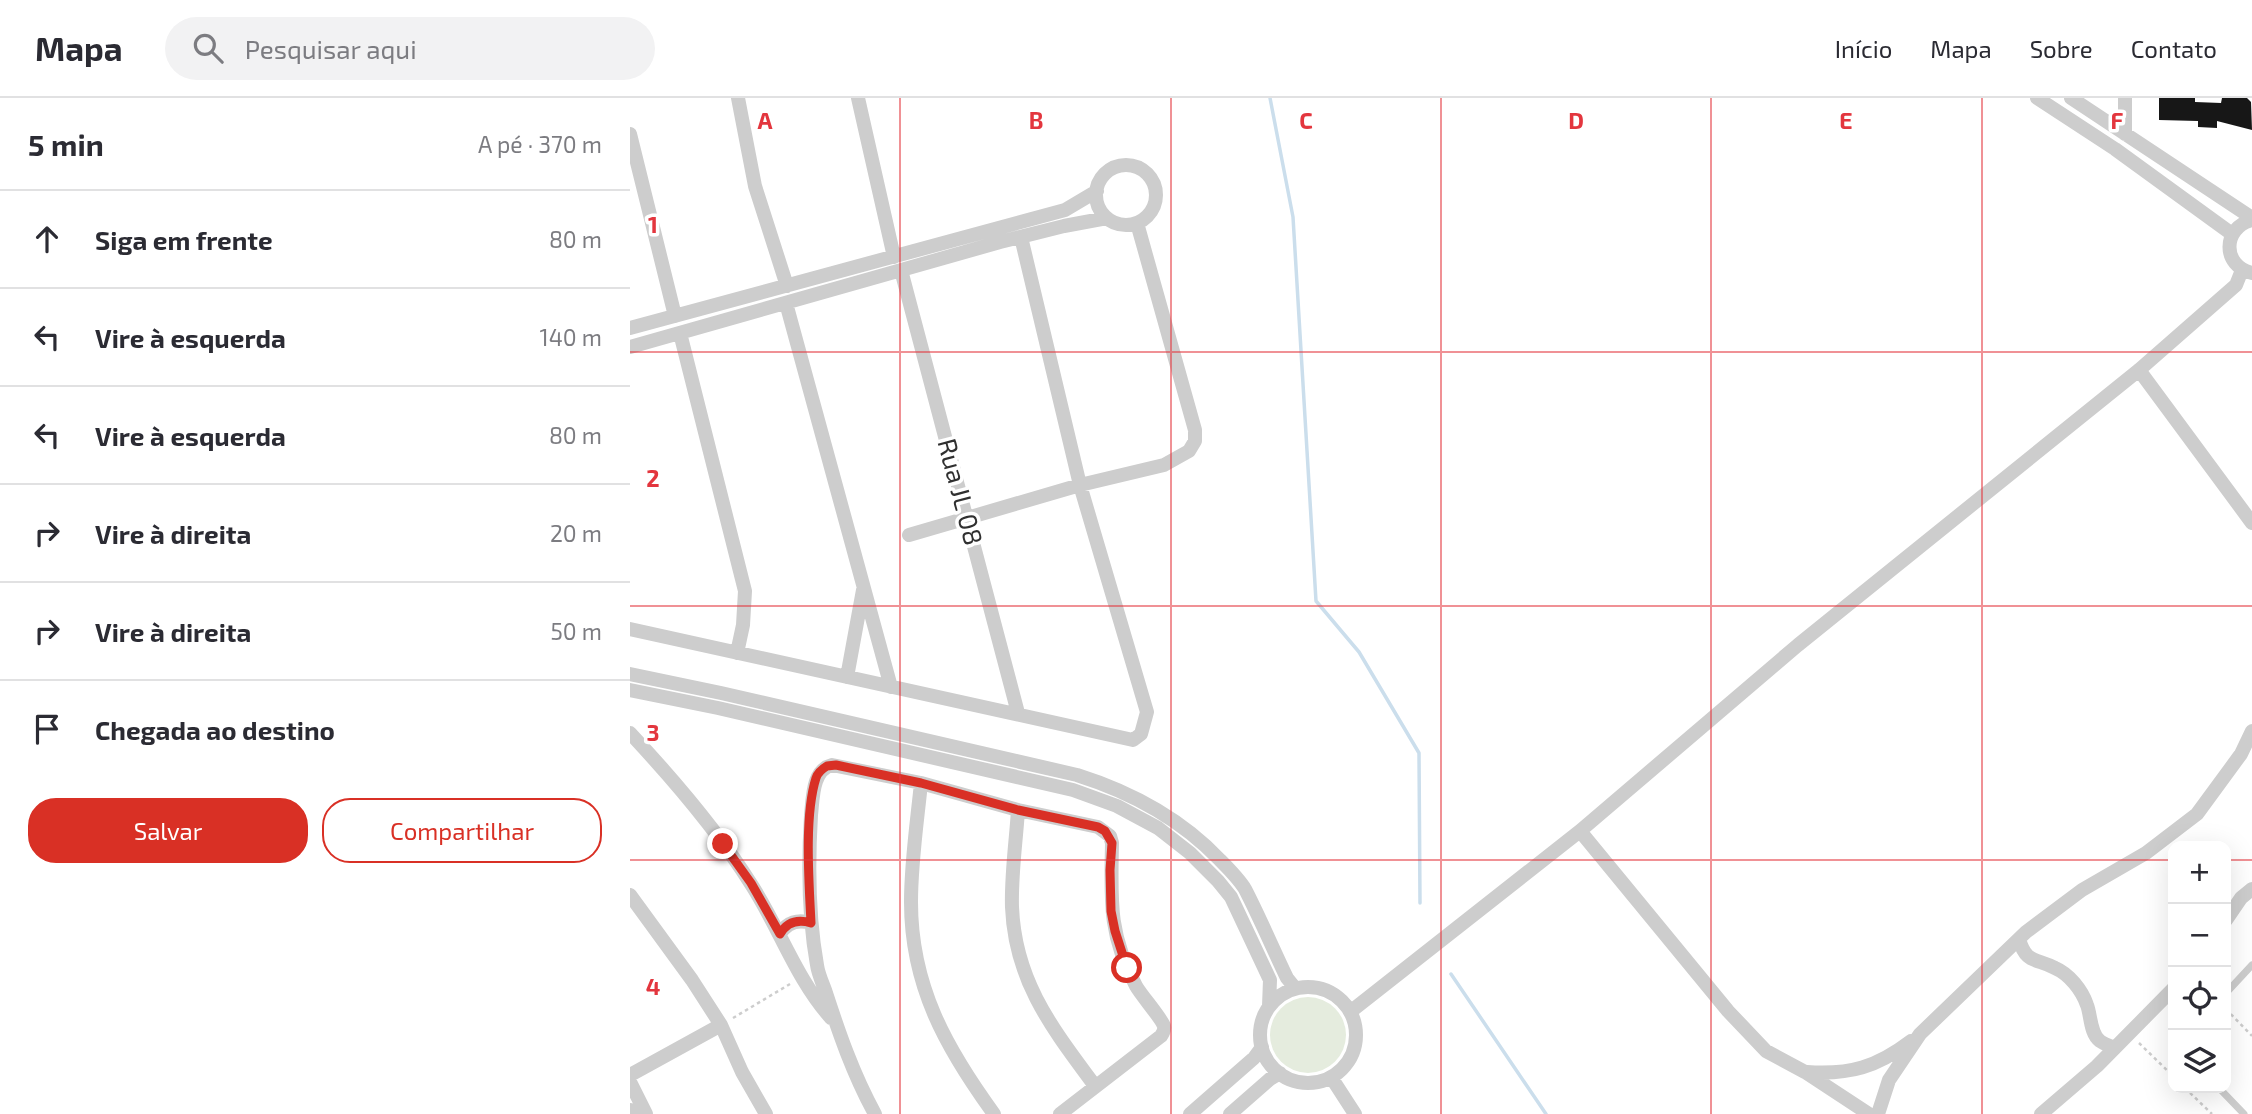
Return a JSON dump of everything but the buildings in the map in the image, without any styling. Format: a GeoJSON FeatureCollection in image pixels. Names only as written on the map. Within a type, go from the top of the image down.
{"type":"FeatureCollection","features":[{"type":"Feature","properties":{"kind":"street"},"geometry":{"type":"LineString","coordinates":[[737,98],[755,186],[787,286]]}},
{"type":"Feature","properties":{"kind":"street"},"geometry":{"type":"LineString","coordinates":[[858,98],[894,257]]}},
{"type":"Feature","properties":{"kind":"street"},"geometry":{"type":"LineString","coordinates":[[2037,98],[2115,149],[2232,234]]}},
{"type":"Feature","properties":{"kind":"street"},"geometry":{"type":"LineString","coordinates":[[1350,1012],[1580,831],[1798,645],[2139,370],[2236,285],[2247,272],[2232,261],[2229,240],[2242,224],[2252,219],[2071,98]]}},
{"type":"Feature","properties":{"kind":"street"},"geometry":{"type":"LineString","coordinates":[[2125,98],[2125,134]]}},
{"type":"Feature","properties":{"kind":"street"},"geometry":{"type":"LineString","coordinates":[[630,134],[674,316]]}},
{"type":"Feature","properties":{"kind":"street"},"geometry":{"type":"LineString","coordinates":[[1131,166],[1145,172],[1154,185],[1156,200],[1150,214],[1137,223],[1122,225],[1107,218],[1098,206],[1097,191],[1103,177],[1116,167],[1131,166]]}},
{"type":"Feature","properties":{"kind":"street"},"geometry":{"type":"LineString","coordinates":[[630,328],[1066,210],[1097,191]]}},
{"type":"Feature","properties":{"kind":"street"},"geometry":{"type":"LineString","coordinates":[[630,347],[1021,237],[1107,218]]}},
{"type":"Feature","properties":{"kind":"street"},"geometry":{"type":"LineString","coordinates":[[909,535],[1080,485],[1164,465],[1189,451],[1195,441],[1195,430],[1137,223]]}},
{"type":"Feature","properties":{"kind":"street"},"geometry":{"type":"LineString","coordinates":[[630,629],[1133,740],[1141,734],[1147,712],[1080,485],[1021,237]]}},
{"type":"Feature","properties":{"kind":"street","name":"Rua JL 08"},"geometry":{"type":"LineString","coordinates":[[901,270],[1018,713]]}},
{"type":"Feature","properties":{"kind":"street"},"geometry":{"type":"LineString","coordinates":[[835,273],[840,287]]}},
{"type":"Feature","properties":{"kind":"street"},"geometry":{"type":"LineString","coordinates":[[786,303],[891,687]]}},
{"type":"Feature","properties":{"kind":"street"},"geometry":{"type":"LineString","coordinates":[[680,332],[745,591],[743,625],[737,653]]}},
{"type":"Feature","properties":{"kind":"street"},"geometry":{"type":"LineString","coordinates":[[2139,370],[2252,523]]}},
{"type":"Feature","properties":{"kind":"street"},"geometry":{"type":"LineString","coordinates":[[847,677],[864,586]]}},
{"type":"Feature","properties":{"kind":"street"},"geometry":{"type":"LineString","coordinates":[[630,674],[1077,775],[1123,792],[1184,828],[1230,871],[1244,887],[1287,978],[1295,988]]}},
{"type":"Feature","properties":{"kind":"street"},"geometry":{"type":"LineString","coordinates":[[630,690],[1073,790],[1117,806],[1174,840],[1205,866],[1231,897],[1270,980],[1269,1006],[1261,1026],[1262,1047],[1272,1066],[1280,1073],[1300,1082],[1321,1081],[1331,1077],[1347,1063],[1356,1043],[1356,1032],[1350,1012],[1336,996],[1327,990],[1295,988],[1285,992],[1269,1006]]}},
{"type":"Feature","properties":{"kind":"street"},"geometry":{"type":"LineString","coordinates":[[1805,1072],[1834,1074],[1865,1068],[1889,1057],[1920,1034],[2019,939],[2082,890],[2146,853],[2197,814],[2241,754],[2252,731]]}},
{"type":"Feature","properties":{"kind":"street"},"geometry":{"type":"LineString","coordinates":[[630,733],[723,844],[751,883],[819,1005],[834,1021]]}},
{"type":"Feature","properties":{"kind":"street"},"geometry":{"type":"LineString","coordinates":[[875,1114],[855,1075],[817,967],[811,923],[810,839],[812,808],[819,772],[827,766],[836,765],[921,783],[1018,810],[1098,827],[1110,836],[1110,901],[1121,951],[1136,985],[1164,1025],[1161,1036],[1060,1114]]}},
{"type":"Feature","properties":{"kind":"street"},"geometry":{"type":"LineString","coordinates":[[921,783],[911,904],[920,974],[934,1018],[944,1039],[968,1079],[994,1114]]}},
{"type":"Feature","properties":{"kind":"street"},"geometry":{"type":"LineString","coordinates":[[1018,810],[1012,904],[1021,962],[1042,1013],[1095,1086]]}},
{"type":"Feature","properties":{"kind":"street"},"geometry":{"type":"LineString","coordinates":[[1580,831],[1728,1011],[1766,1051],[1805,1072],[1869,1114]]}},
{"type":"Feature","properties":{"kind":"street"},"geometry":{"type":"LineString","coordinates":[[2231,913],[2252,889]]}},
{"type":"Feature","properties":{"kind":"street"},"geometry":{"type":"LineString","coordinates":[[630,895],[721,1025],[742,1072],[766,1114]]}},
{"type":"Feature","properties":{"kind":"street"},"geometry":{"type":"LineString","coordinates":[[780,934],[792,922],[811,923]]}},
{"type":"Feature","properties":{"kind":"street"},"geometry":{"type":"LineString","coordinates":[[2019,939],[2026,954],[2034,961],[2055,968],[2075,984],[2087,1003],[2096,1037],[2100,1042],[2115,1048]]}},
{"type":"Feature","properties":{"kind":"street"},"geometry":{"type":"LineString","coordinates":[[802,976],[817,967]]}},
{"type":"Feature","properties":{"kind":"street"},"geometry":{"type":"LineString","coordinates":[[2042,1114],[2115,1048],[2168,994]]}},
{"type":"Feature","properties":{"kind":"street"},"geometry":{"type":"LineString","coordinates":[[630,1075],[721,1025]]}},
{"type":"Feature","properties":{"kind":"street"},"geometry":{"type":"LineString","coordinates":[[1878,1114],[1889,1080],[1920,1034]]}},
{"type":"Feature","properties":{"kind":"street"},"geometry":{"type":"LineString","coordinates":[[1190,1114],[1254,1058],[1262,1047]]}},
{"type":"Feature","properties":{"kind":"street"},"geometry":{"type":"LineString","coordinates":[[1230,1114],[1280,1073]]}},
{"type":"Feature","properties":{"kind":"street"},"geometry":{"type":"LineString","coordinates":[[1331,1077],[1356,1114]]}},
{"type":"Feature","properties":{"kind":"street"},"geometry":{"type":"LineString","coordinates":[[630,1082],[646,1114]]}},
{"type":"Feature","properties":{"kind":"lane"},"geometry":{"type":"LineString","coordinates":[[2231,988],[2252,965]]}},
{"type":"Feature","properties":{"kind":"lane"},"geometry":{"type":"LineString","coordinates":[[2224,1093],[2244,1114]]}},
{"type":"Feature","properties":{"kind":"path"},"geometry":{"type":"LineString","coordinates":[[721,1025],[802,976]]}},
{"type":"Feature","properties":{"kind":"path"},"geometry":{"type":"LineString","coordinates":[[2231,1014],[2252,1036]]}},
{"type":"Feature","properties":{"kind":"path"},"geometry":{"type":"LineString","coordinates":[[2129,1033],[2168,1071]]}},
{"type":"Feature","properties":{"kind":"path"},"geometry":{"type":"LineString","coordinates":[[2190,1093],[2212,1114]]}},
{"type":"Feature","properties":{"kind":"shaded area"},"geometry":{"type":"Polygon","coordinates":[[[1301,997],[1315,997],[1329,1003],[1340,1014],[1346,1035],[1343,1050],[1335,1062],[1315,1073],[1301,1073],[1287,1067],[1276,1056],[1270,1042],[1270,1028],[1276,1014],[1287,1003],[1301,997]]]}},
{"type":"Feature","properties":{"kind":"waterway"},"geometry":{"type":"LineString","coordinates":[[1270,98],[1293,217],[1316,601],[1359,652],[1419,753],[1420,903]]}},
{"type":"Feature","properties":{"kind":"waterway"},"geometry":{"type":"LineString","coordinates":[[1451,974],[1546,1114]]}},
{"type":"Feature","properties":{"kind":"route"},"geometry":{"type":"LineString","coordinates":[[723,844],[751,883],[780,934],[792,922],[811,923],[809,870],[812,808],[817,777],[827,766],[836,765],[921,783],[1018,810],[1098,827],[1110,836],[1112,843],[1111,911],[1127,968]]}}]}
